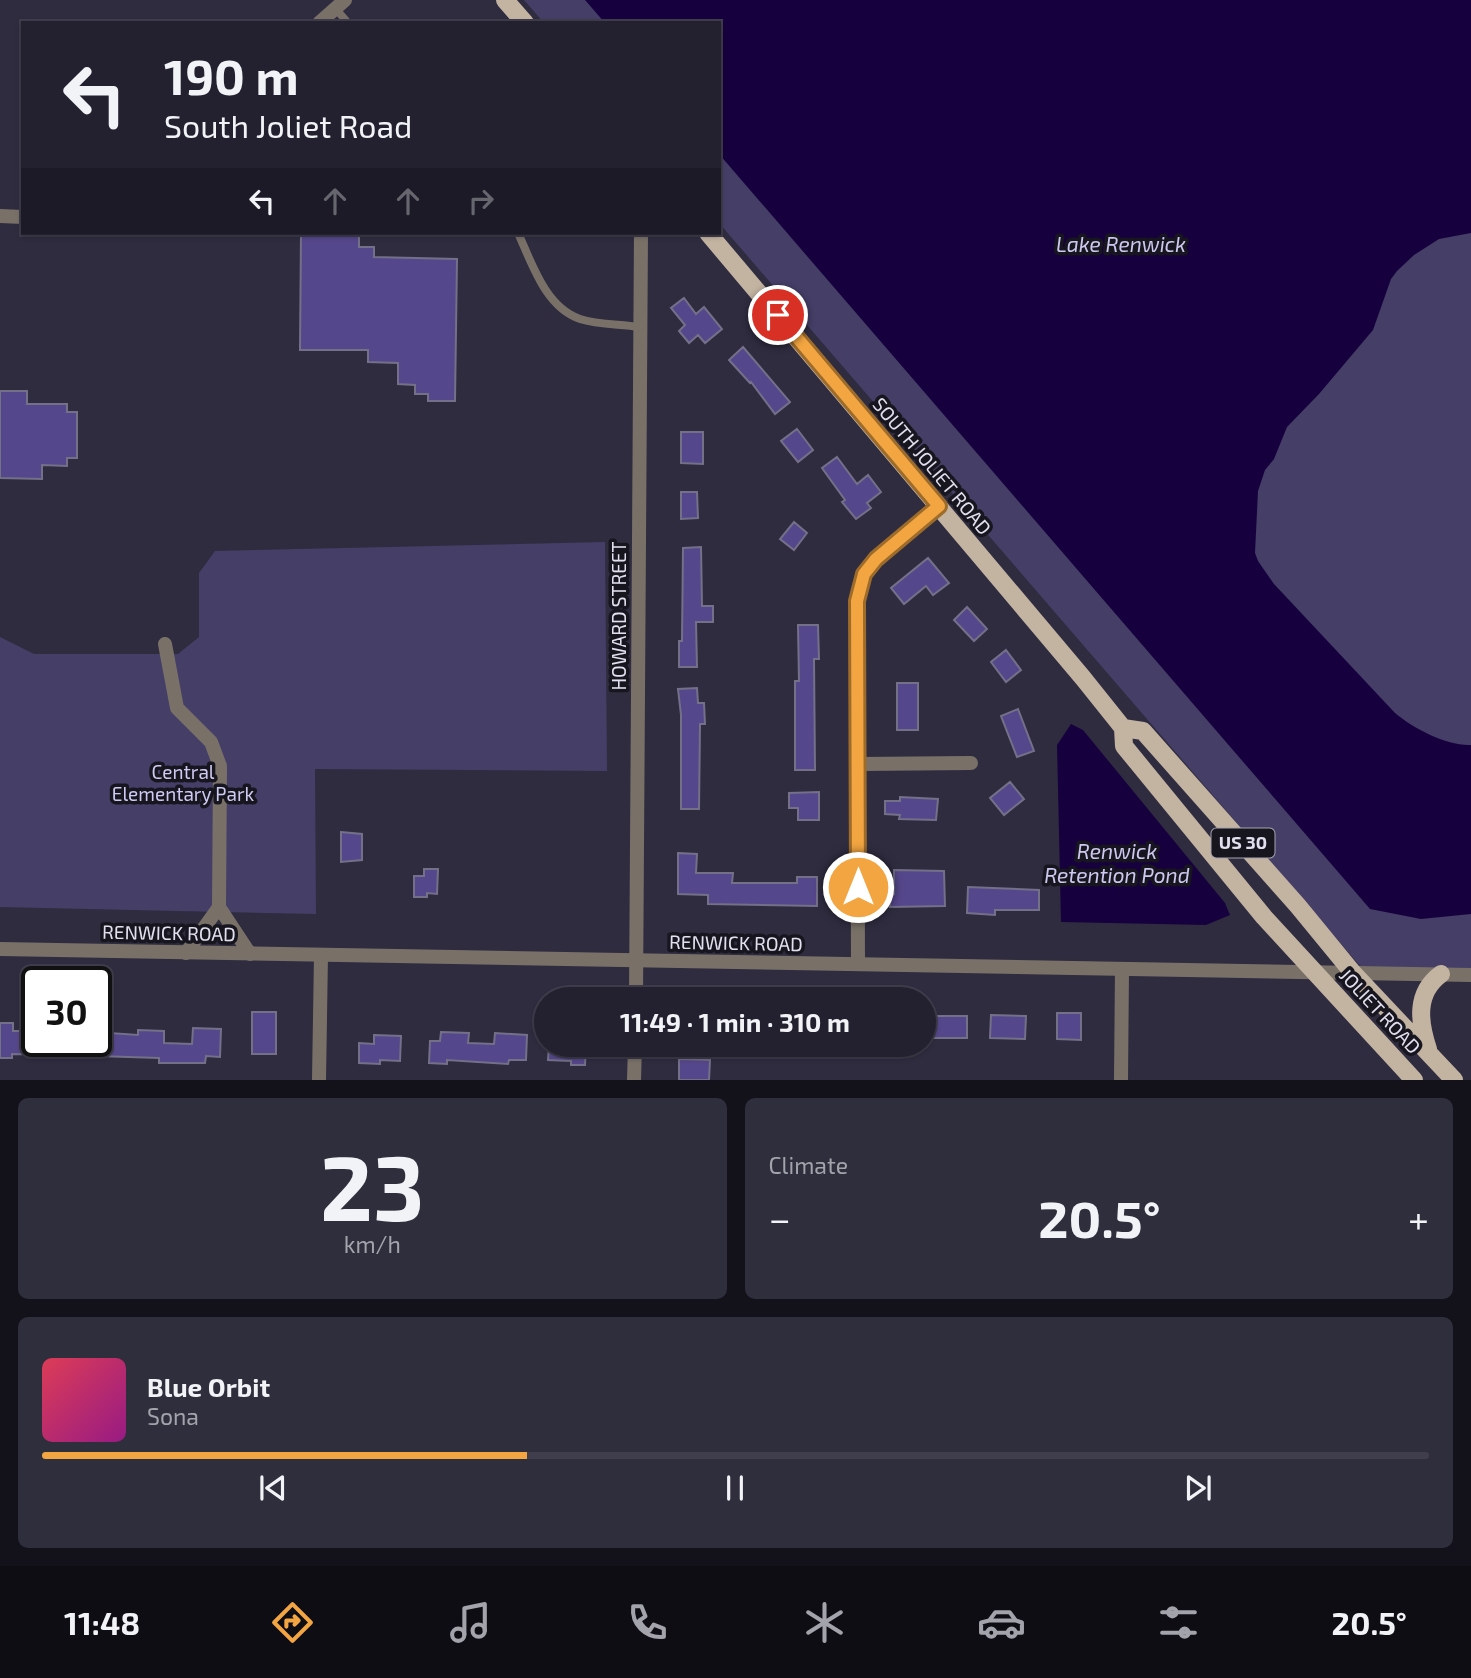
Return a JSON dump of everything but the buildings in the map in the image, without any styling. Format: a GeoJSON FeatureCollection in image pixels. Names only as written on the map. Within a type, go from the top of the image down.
{"type":"FeatureCollection","features":[{"type":"Feature","properties":{"kind":"main road"},"geometry":{"type":"LineString","coordinates":[[505,0],[523,21]]}},
{"type":"Feature","properties":{"kind":"main road","name":"SOUTH JOLIET ROAD"},"geometry":{"type":"LineString","coordinates":[[710,235],[1123,728],[1124,746],[1264,917],[1315,972]]}},
{"type":"Feature","properties":{"kind":"main road","name":"SOUTH JOLIET ROAD"},"geometry":{"type":"LineString","coordinates":[[1123,728],[1143,731],[1298,906],[1353,973]]}},
{"type":"Feature","properties":{"kind":"main road","name":"JOLIET ROAD"},"geometry":{"type":"LineString","coordinates":[[1315,972],[1415,1080]]}},
{"type":"Feature","properties":{"kind":"main road","name":"JOLIET ROAD"},"geometry":{"type":"LineString","coordinates":[[1353,973],[1454,1080]]}},
{"type":"Feature","properties":{"kind":"main road"},"geometry":{"type":"LineString","coordinates":[[1429,1052],[1422,1030],[1421,1005],[1429,985],[1441,974]]}},
{"type":"Feature","properties":{"kind":"street"},"geometry":{"type":"LineString","coordinates":[[321,21],[340,4]]}},
{"type":"Feature","properties":{"kind":"street"},"geometry":{"type":"LineString","coordinates":[[0,216],[21,217]]}},
{"type":"Feature","properties":{"kind":"street","name":"HOWARD STREET"},"geometry":{"type":"LineString","coordinates":[[636,987],[641,235]]}},
{"type":"Feature","properties":{"kind":"street"},"geometry":{"type":"LineString","coordinates":[[858,964],[857,601],[864,574],[876,559],[939,506]]}},
{"type":"Feature","properties":{"kind":"street"},"geometry":{"type":"LineString","coordinates":[[165,644],[177,708],[211,742],[220,766],[219,907],[250,954]]}},
{"type":"Feature","properties":{"kind":"street"},"geometry":{"type":"LineString","coordinates":[[859,764],[971,763]]}},
{"type":"Feature","properties":{"kind":"street"},"geometry":{"type":"LineString","coordinates":[[186,953],[219,907]]}},
{"type":"Feature","properties":{"kind":"street","name":"RENWICK ROAD"},"geometry":{"type":"LineString","coordinates":[[0,949],[1471,975]]}},
{"type":"Feature","properties":{"kind":"street"},"geometry":{"type":"LineString","coordinates":[[319,1080],[321,955]]}},
{"type":"Feature","properties":{"kind":"street"},"geometry":{"type":"LineString","coordinates":[[1121,1080],[1122,969]]}},
{"type":"Feature","properties":{"kind":"street"},"geometry":{"type":"LineString","coordinates":[[634,1080],[635,1057]]}},
{"type":"Feature","properties":{"kind":"lane"},"geometry":{"type":"LineString","coordinates":[[340,4],[347,21]]}},
{"type":"Feature","properties":{"kind":"lane"},"geometry":{"type":"LineString","coordinates":[[520,235],[534,268],[554,301],[564,311],[581,319],[639,327]]}},
{"type":"Feature","properties":{"kind":"green space","name":"Lake Renwick"},"geometry":{"type":"Polygon","coordinates":[[[524,0],[1471,0],[1471,969],[1361,967],[721,225],[721,21],[542,21],[524,0]]]}},
{"type":"Feature","properties":{"kind":"green space","name":"Central Elementary Park"},"geometry":{"type":"Polygon","coordinates":[[[605,542],[607,771],[315,769],[316,914],[0,907],[0,637],[34,654],[178,654],[199,637],[199,573],[215,551],[605,542]]]}},
{"type":"Feature","properties":{"kind":"water","name":"Lake Renwick"},"geometry":{"type":"Polygon","coordinates":[[[585,0],[1471,0],[1471,233],[1439,239],[1414,255],[1397,271],[1391,279],[1373,330],[1287,427],[1274,459],[1265,470],[1258,491],[1255,553],[1274,584],[1395,713],[1430,735],[1451,743],[1471,745],[1471,914],[1421,919],[1370,909],[721,156],[721,21],[603,21],[585,0]]]}},
{"type":"Feature","properties":{"kind":"water","name":"Renwick Retention Pond"},"geometry":{"type":"Polygon","coordinates":[[[1071,724],[1083,730],[1225,903],[1230,915],[1206,925],[1061,922],[1057,745],[1071,724]]]}},
{"type":"Feature","properties":{"kind":"route"},"geometry":{"type":"LineString","coordinates":[[778,315],[939,506],[876,559],[864,574],[857,601],[858,887]]}}]}
